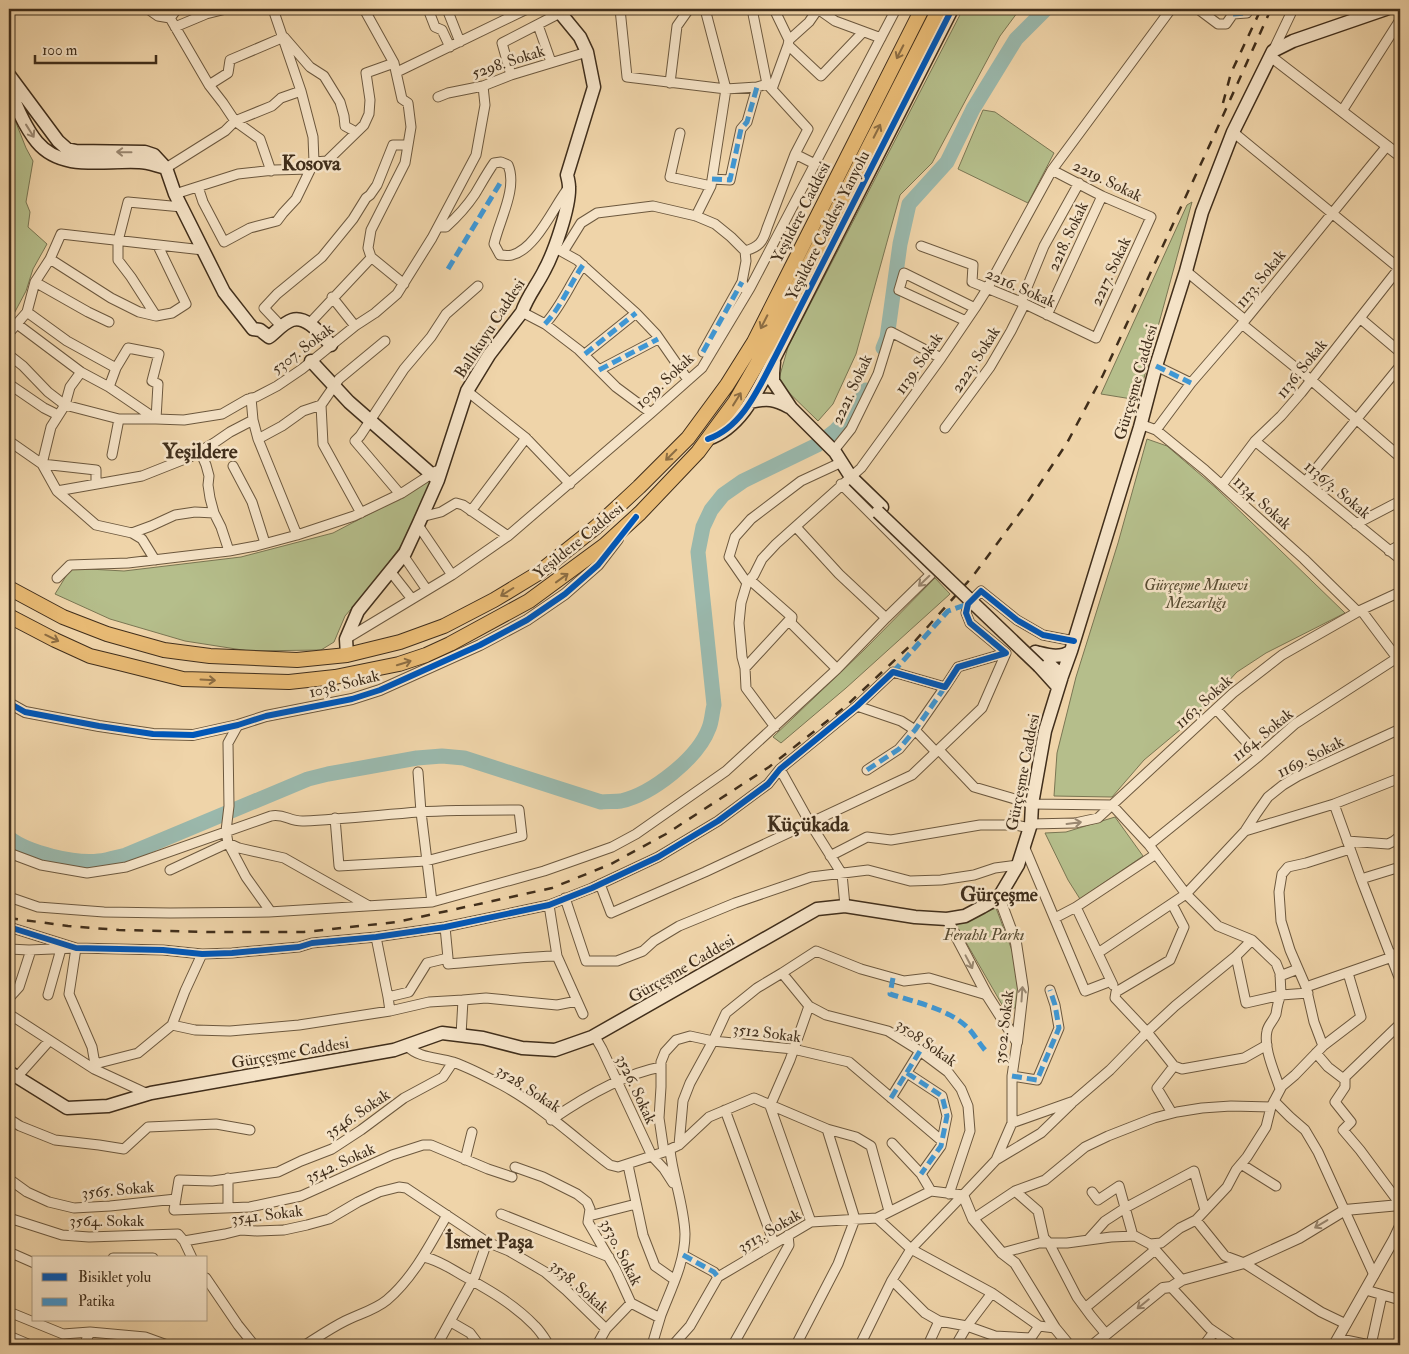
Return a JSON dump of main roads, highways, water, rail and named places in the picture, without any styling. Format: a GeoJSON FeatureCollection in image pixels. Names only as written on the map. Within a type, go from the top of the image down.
{"type":"FeatureCollection","features":[{"type":"Feature","properties":{"kind":"highway","name":"Yeşildere Caddesi"},"geometry":{"type":"LineString","coordinates":[[9,588],[63,617],[107,634],[164,650],[210,656],[297,660],[347,655],[400,642],[444,626],[494,600],[537,574],[596,528],[639,487],[688,438],[728,384],[754,342],[922,9]]}},
{"type":"Feature","properties":{"kind":"highway","name":"Yeşildere Caddesi"},"geometry":{"type":"LineString","coordinates":[[9,616],[90,656],[183,678],[289,682],[335,677],[400,664],[426,655],[529,601],[605,546],[636,517],[698,452],[735,402],[769,343],[939,9]]}},
{"type":"Feature","properties":{"kind":"main road","name":"Yeşildere Caddesi Yanyolu"},"geometry":{"type":"LineString","coordinates":[[708,439],[718,436],[726,430],[750,402],[775,357],[952,9]]}},
{"type":"Feature","properties":{"kind":"main road","name":"Gürçeşme Caddesi"},"geometry":{"type":"LineString","coordinates":[[13,1074],[66,1108],[108,1106],[148,1094],[345,1060],[394,1050],[442,1032],[483,1038],[522,1048],[555,1050],[594,1036],[817,909],[846,906],[915,917],[946,919],[965,916],[999,897],[1018,865],[1031,826],[1032,804],[1045,731],[1073,646],[1202,212],[1233,132],[1272,54],[1292,41],[1386,9]]}},
{"type":"Feature","properties":{"kind":"main road","name":"Ballıkuyu Caddesi"},"geometry":{"type":"LineString","coordinates":[[347,655],[346,639],[358,611],[403,555],[420,521],[467,391],[489,355],[522,312],[545,269],[559,249],[569,187],[567,175],[594,87],[587,52],[580,37],[559,11]]}},
{"type":"Feature","properties":{"kind":"main road"},"geometry":{"type":"LineString","coordinates":[[9,75],[58,141],[67,148],[76,151],[145,152],[154,155],[166,168],[175,194],[224,292],[252,328],[260,330],[269,337],[292,320],[300,320],[309,324],[331,345]]}},
{"type":"Feature","properties":{"kind":"main road"},"geometry":{"type":"LineString","coordinates":[[9,87],[19,114],[37,142],[51,154],[68,161],[140,162],[166,168]]}},
{"type":"Feature","properties":{"kind":"main road"},"geometry":{"type":"LineString","coordinates":[[775,357],[774,381],[792,408],[839,457],[846,481],[876,506],[1035,652],[1060,682]]}},
{"type":"Feature","properties":{"kind":"main road"},"geometry":{"type":"LineString","coordinates":[[311,361],[349,402],[437,474]]}},
{"type":"Feature","properties":{"kind":"main road"},"geometry":{"type":"LineString","coordinates":[[750,402],[769,399],[792,408]]}},
{"type":"Feature","properties":{"kind":"main road"},"geometry":{"type":"LineString","coordinates":[[876,506],[1039,666],[1060,682]]}},
{"type":"Feature","properties":{"kind":"main road"},"geometry":{"type":"LineString","coordinates":[[1035,652],[1057,656],[1066,655],[1073,646]]}},
{"type":"Feature","properties":{"kind":"waterway"},"geometry":{"type":"LineString","coordinates":[[883,348],[887,338],[900,244],[909,204],[947,162],[973,109],[1016,39],[1046,9]]}},
{"type":"Feature","properties":{"kind":"waterway"},"geometry":{"type":"LineString","coordinates":[[9,838],[39,853],[65,859],[77,861],[106,860],[126,855],[308,779],[417,758],[442,756],[464,758],[601,802],[621,801],[646,791],[660,783],[695,751],[711,722],[714,705],[698,552],[703,527],[711,510],[723,495],[743,481],[817,445],[835,431],[857,407],[866,390]]}},
{"type":"Feature","properties":{"kind":"railway"},"geometry":{"type":"LineString","coordinates":[[1223,103],[1231,73],[1261,9]]}},
{"type":"Feature","properties":{"kind":"railway"},"geometry":{"type":"LineString","coordinates":[[9,918],[68,926],[119,930],[211,932],[304,932],[397,922],[552,888],[611,864],[666,834],[769,767],[845,707],[915,641],[973,576],[1025,506],[1067,443],[1103,375],[1271,9]]}},
{"type":"Feature","properties":{"kind":"district","name":"Kosova"},"geometry":{"type":"Point","coordinates":[311,163]}},
{"type":"Feature","properties":{"kind":"district","name":"Yeşildere"},"geometry":{"type":"Point","coordinates":[200,451]}},
{"type":"Feature","properties":{"kind":"district","name":"Küçükada"},"geometry":{"type":"Point","coordinates":[808,824]}},
{"type":"Feature","properties":{"kind":"district","name":"Gürçeşme"},"geometry":{"type":"Point","coordinates":[999,894]}},
{"type":"Feature","properties":{"kind":"district","name":"İsmet Paşa"},"geometry":{"type":"Point","coordinates":[489,1241]}},
{"type":"Feature","properties":{"kind":"park label","name":"Gürçeşme Musevi Mezarlığı"},"geometry":{"type":"Point","coordinates":[1196,593]}},
{"type":"Feature","properties":{"kind":"park label","name":"Ferahlı Parkı"},"geometry":{"type":"Point","coordinates":[984,934]}}]}
